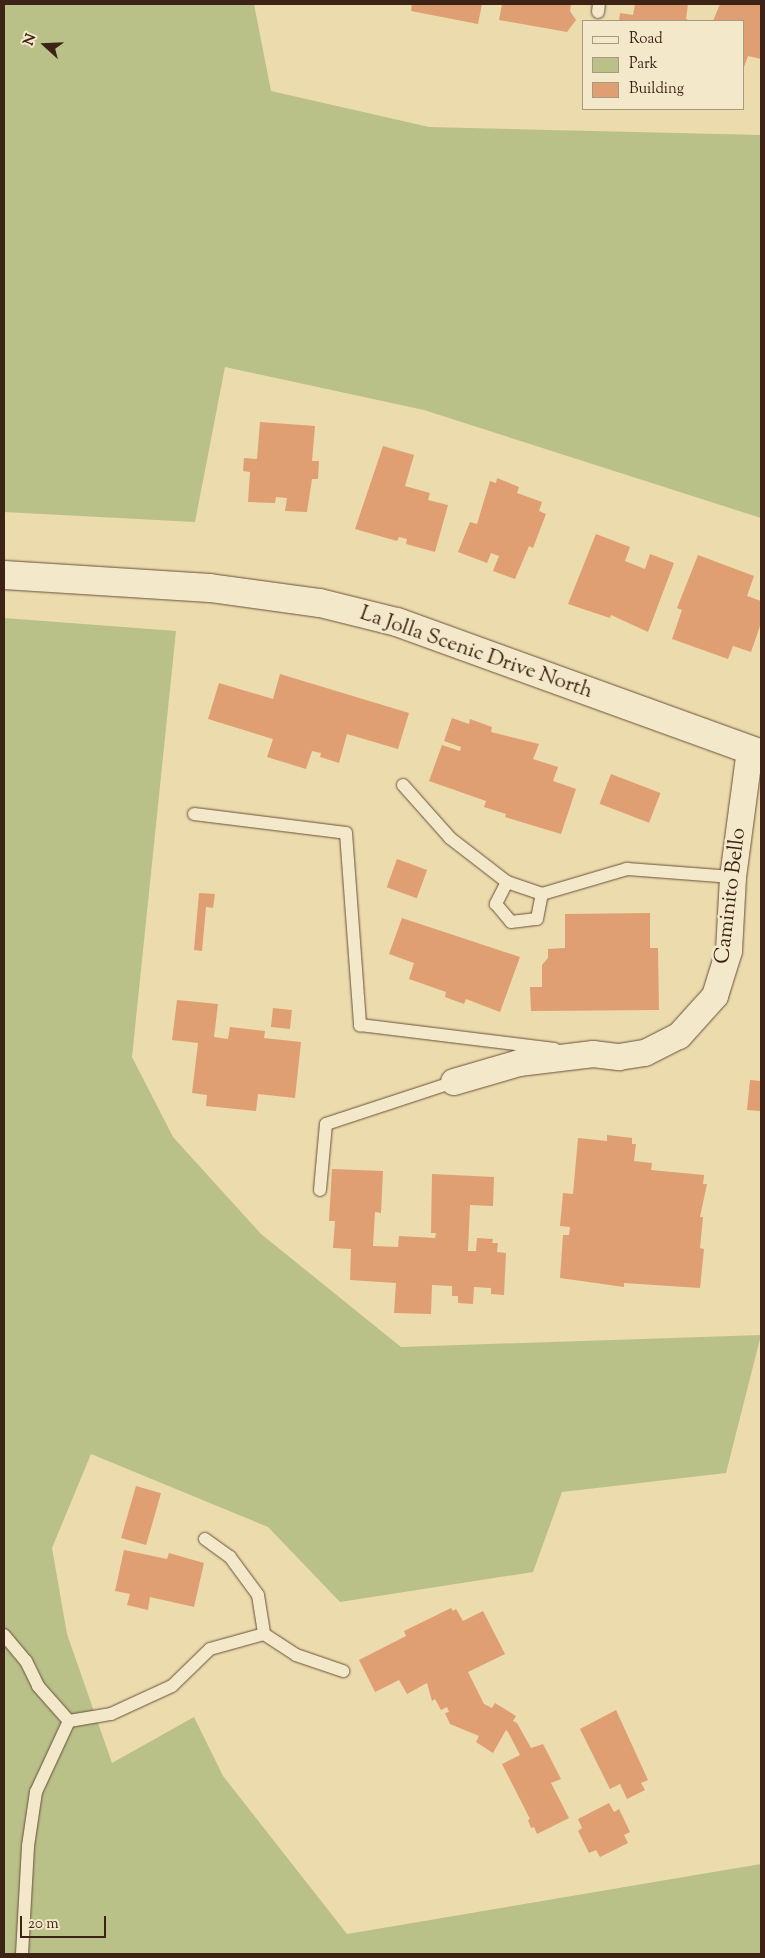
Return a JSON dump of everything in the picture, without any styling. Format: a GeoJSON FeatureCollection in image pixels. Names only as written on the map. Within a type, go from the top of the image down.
{"type":"FeatureCollection","features":[{"type":"Feature","properties":{"kind":"main road","name":"La Jolla Scenic Drive North"},"geometry":{"type":"LineString","coordinates":[[4,575],[210,588],[320,603],[397,622],[755,752]]}},
{"type":"Feature","properties":{"kind":"street","name":"Caminito Bello"},"geometry":{"type":"LineString","coordinates":[[454,1082],[519,1063],[593,1054],[619,1057],[645,1053],[679,1036],[715,996],[729,951],[734,877],[755,752]]}},
{"type":"Feature","properties":{"kind":"lane"},"geometry":{"type":"LineString","coordinates":[[403,785],[450,838],[508,882],[542,894],[627,869],[734,877]]}},
{"type":"Feature","properties":{"kind":"lane"},"geometry":{"type":"LineString","coordinates":[[194,814],[346,833],[360,1025],[593,1054]]}},
{"type":"Feature","properties":{"kind":"lane"},"geometry":{"type":"LineString","coordinates":[[508,882],[496,904],[511,922],[537,919],[542,894]]}},
{"type":"Feature","properties":{"kind":"lane"},"geometry":{"type":"LineString","coordinates":[[320,1190],[326,1124],[454,1082]]}},
{"type":"Feature","properties":{"kind":"lane"},"geometry":{"type":"LineString","coordinates":[[205,1539],[230,1557],[258,1595],[264,1634],[296,1655],[343,1670]]}},
{"type":"Feature","properties":{"kind":"lane"},"geometry":{"type":"LineString","coordinates":[[69,1721],[111,1714],[172,1686],[210,1649],[264,1634]]}},
{"type":"Feature","properties":{"kind":"lane"},"geometry":{"type":"LineString","coordinates":[[4,1636],[26,1661],[38,1686],[69,1721]]}},
{"type":"Feature","properties":{"kind":"lane"},"geometry":{"type":"LineString","coordinates":[[22,1954],[28,1846],[36,1792],[69,1721]]}},
{"type":"Feature","properties":{"kind":"green space"},"geometry":{"type":"Polygon","coordinates":[[[4,4],[254,4],[271,91],[429,127],[761,135],[761,518],[424,410],[225,367],[195,522],[4,512],[4,4]]]}},
{"type":"Feature","properties":{"kind":"green space"},"geometry":{"type":"Polygon","coordinates":[[[4,618],[176,631],[132,1057],[173,1137],[261,1234],[401,1347],[761,1335],[726,1473],[562,1492],[533,1572],[340,1602],[268,1527],[91,1454],[52,1548],[67,1634],[112,1763],[194,1717],[223,1776],[347,1934],[761,1864],[761,1954],[4,1954],[4,618]]]}},
{"type":"Feature","properties":{"kind":"building"},"geometry":{"type":"Polygon","coordinates":[[[412,4],[482,4],[478,24],[411,11],[412,4]]]}},
{"type":"Feature","properties":{"kind":"building"},"geometry":{"type":"Polygon","coordinates":[[[502,4],[571,4],[570,11],[576,20],[567,32],[499,20],[502,4]]]}},
{"type":"Feature","properties":{"kind":"building"},"geometry":{"type":"Polygon","coordinates":[[[635,4],[688,4],[686,19],[688,20],[619,20],[620,13],[633,15],[635,4]]]}},
{"type":"Feature","properties":{"kind":"building"},"geometry":{"type":"Polygon","coordinates":[[[720,4],[761,5],[761,59],[748,56],[745,64],[745,20],[713,20],[720,4]]]}},
{"type":"Feature","properties":{"kind":"building"},"geometry":{"type":"Polygon","coordinates":[[[260,422],[315,426],[312,461],[319,461],[318,479],[312,479],[307,512],[285,511],[287,498],[276,497],[275,503],[248,502],[250,472],[243,471],[244,458],[257,459],[260,422]]]}},
{"type":"Feature","properties":{"kind":"building"},"geometry":{"type":"Polygon","coordinates":[[[383,446],[414,455],[405,486],[430,493],[428,500],[448,505],[435,552],[406,544],[407,539],[399,537],[397,541],[355,529],[383,446]]]}},
{"type":"Feature","properties":{"kind":"building"},"geometry":{"type":"Polygon","coordinates":[[[497,478],[519,487],[517,493],[542,502],[539,511],[546,514],[533,548],[529,546],[515,579],[493,571],[499,556],[491,553],[487,563],[458,552],[470,522],[477,524],[490,481],[496,483],[497,478]]]}},
{"type":"Feature","properties":{"kind":"building"},"geometry":{"type":"Polygon","coordinates":[[[596,534],[630,547],[625,561],[645,569],[650,554],[674,563],[648,632],[611,615],[610,618],[568,604],[596,534]]]}},
{"type":"Feature","properties":{"kind":"building"},"geometry":{"type":"Polygon","coordinates":[[[698,555],[754,576],[747,596],[761,601],[761,623],[751,652],[733,646],[728,659],[672,639],[682,610],[677,608],[698,555]]]}},
{"type":"Feature","properties":{"kind":"building"},"geometry":{"type":"Polygon","coordinates":[[[280,674],[409,713],[398,749],[347,734],[339,763],[320,757],[321,753],[312,751],[306,769],[267,757],[273,739],[208,719],[219,683],[273,699],[280,674]]]}},
{"type":"Feature","properties":{"kind":"building"},"geometry":{"type":"Polygon","coordinates":[[[452,718],[469,724],[470,719],[492,727],[491,732],[539,744],[533,759],[558,767],[553,781],[576,789],[561,834],[505,817],[506,814],[484,807],[486,801],[429,781],[442,745],[460,751],[461,747],[444,741],[452,718]]]}},
{"type":"Feature","properties":{"kind":"building"},"geometry":{"type":"Polygon","coordinates":[[[611,774],[660,793],[649,823],[600,804],[611,774]]]}},
{"type":"Feature","properties":{"kind":"building"},"geometry":{"type":"Polygon","coordinates":[[[397,859],[427,870],[417,898],[387,887],[397,859]]]}},
{"type":"Feature","properties":{"kind":"building"},"geometry":{"type":"Polygon","coordinates":[[[199,893],[215,894],[213,908],[206,907],[202,951],[194,950],[199,893]]]}},
{"type":"Feature","properties":{"kind":"building"},"geometry":{"type":"Polygon","coordinates":[[[650,913],[650,948],[658,948],[659,1010],[531,1011],[530,987],[542,987],[542,965],[548,958],[548,949],[565,948],[565,914],[650,913]]]}},
{"type":"Feature","properties":{"kind":"building"},"geometry":{"type":"Polygon","coordinates":[[[402,918],[520,957],[500,1012],[466,999],[464,1004],[445,997],[446,992],[409,979],[414,963],[389,954],[402,918]]]}},
{"type":"Feature","properties":{"kind":"building"},"geometry":{"type":"Polygon","coordinates":[[[177,1000],[218,1004],[214,1037],[228,1039],[230,1027],[265,1031],[264,1038],[301,1042],[295,1098],[258,1094],[256,1111],[206,1106],[207,1095],[192,1093],[198,1043],[172,1040],[177,1000]]]}},
{"type":"Feature","properties":{"kind":"building"},"geometry":{"type":"Polygon","coordinates":[[[273,1008],[292,1010],[290,1029],[271,1027],[273,1008]]]}},
{"type":"Feature","properties":{"kind":"building"},"geometry":{"type":"Polygon","coordinates":[[[750,1080],[761,1081],[761,1111],[747,1110],[750,1080]]]}},
{"type":"Feature","properties":{"kind":"building"},"geometry":{"type":"Polygon","coordinates":[[[607,1135],[632,1138],[632,1144],[636,1144],[634,1161],[652,1163],[651,1170],[704,1175],[703,1184],[707,1184],[700,1217],[703,1217],[700,1248],[704,1249],[700,1288],[624,1283],[624,1287],[560,1278],[563,1235],[569,1235],[570,1227],[560,1226],[563,1193],[573,1194],[578,1138],[607,1141],[607,1135]]]}},
{"type":"Feature","properties":{"kind":"building"},"geometry":{"type":"Polygon","coordinates":[[[332,1169],[383,1171],[381,1213],[375,1212],[373,1246],[398,1247],[399,1236],[435,1238],[436,1233],[431,1233],[432,1174],[494,1177],[493,1206],[470,1205],[468,1251],[476,1251],[477,1238],[493,1239],[492,1243],[498,1243],[497,1252],[506,1253],[504,1295],[491,1294],[491,1288],[474,1287],[473,1304],[458,1303],[458,1296],[452,1296],[452,1286],[432,1285],[431,1314],[394,1313],[396,1283],[350,1280],[351,1249],[333,1248],[335,1221],[329,1221],[332,1169]]]}},
{"type":"Feature","properties":{"kind":"building"},"geometry":{"type":"Polygon","coordinates":[[[136,1486],[161,1493],[146,1545],[121,1538],[136,1486]]]}},
{"type":"Feature","properties":{"kind":"building"},"geometry":{"type":"Polygon","coordinates":[[[124,1550],[167,1559],[169,1553],[204,1563],[194,1607],[150,1597],[148,1610],[127,1605],[130,1594],[115,1591],[124,1550]]]}},
{"type":"Feature","properties":{"kind":"building"},"geometry":{"type":"Polygon","coordinates":[[[451,1608],[453,1611],[456,1609],[463,1621],[483,1611],[505,1654],[468,1672],[484,1704],[492,1708],[495,1703],[516,1716],[513,1721],[517,1723],[531,1748],[543,1744],[561,1779],[551,1783],[569,1818],[537,1834],[534,1827],[531,1828],[528,1820],[530,1819],[502,1764],[520,1755],[506,1730],[493,1753],[476,1742],[479,1736],[450,1724],[445,1713],[449,1712],[447,1707],[441,1710],[435,1699],[432,1701],[427,1683],[407,1694],[399,1680],[375,1692],[359,1660],[406,1636],[404,1631],[451,1608]]]}},
{"type":"Feature","properties":{"kind":"building"},"geometry":{"type":"Polygon","coordinates":[[[616,1710],[648,1780],[641,1783],[645,1790],[627,1799],[620,1784],[610,1789],[580,1729],[616,1710]]]}},
{"type":"Feature","properties":{"kind":"building"},"geometry":{"type":"Polygon","coordinates":[[[609,1803],[614,1812],[619,1809],[630,1832],[624,1835],[628,1843],[600,1857],[596,1850],[589,1853],[578,1831],[582,1828],[578,1819],[609,1803]]]}}]}
